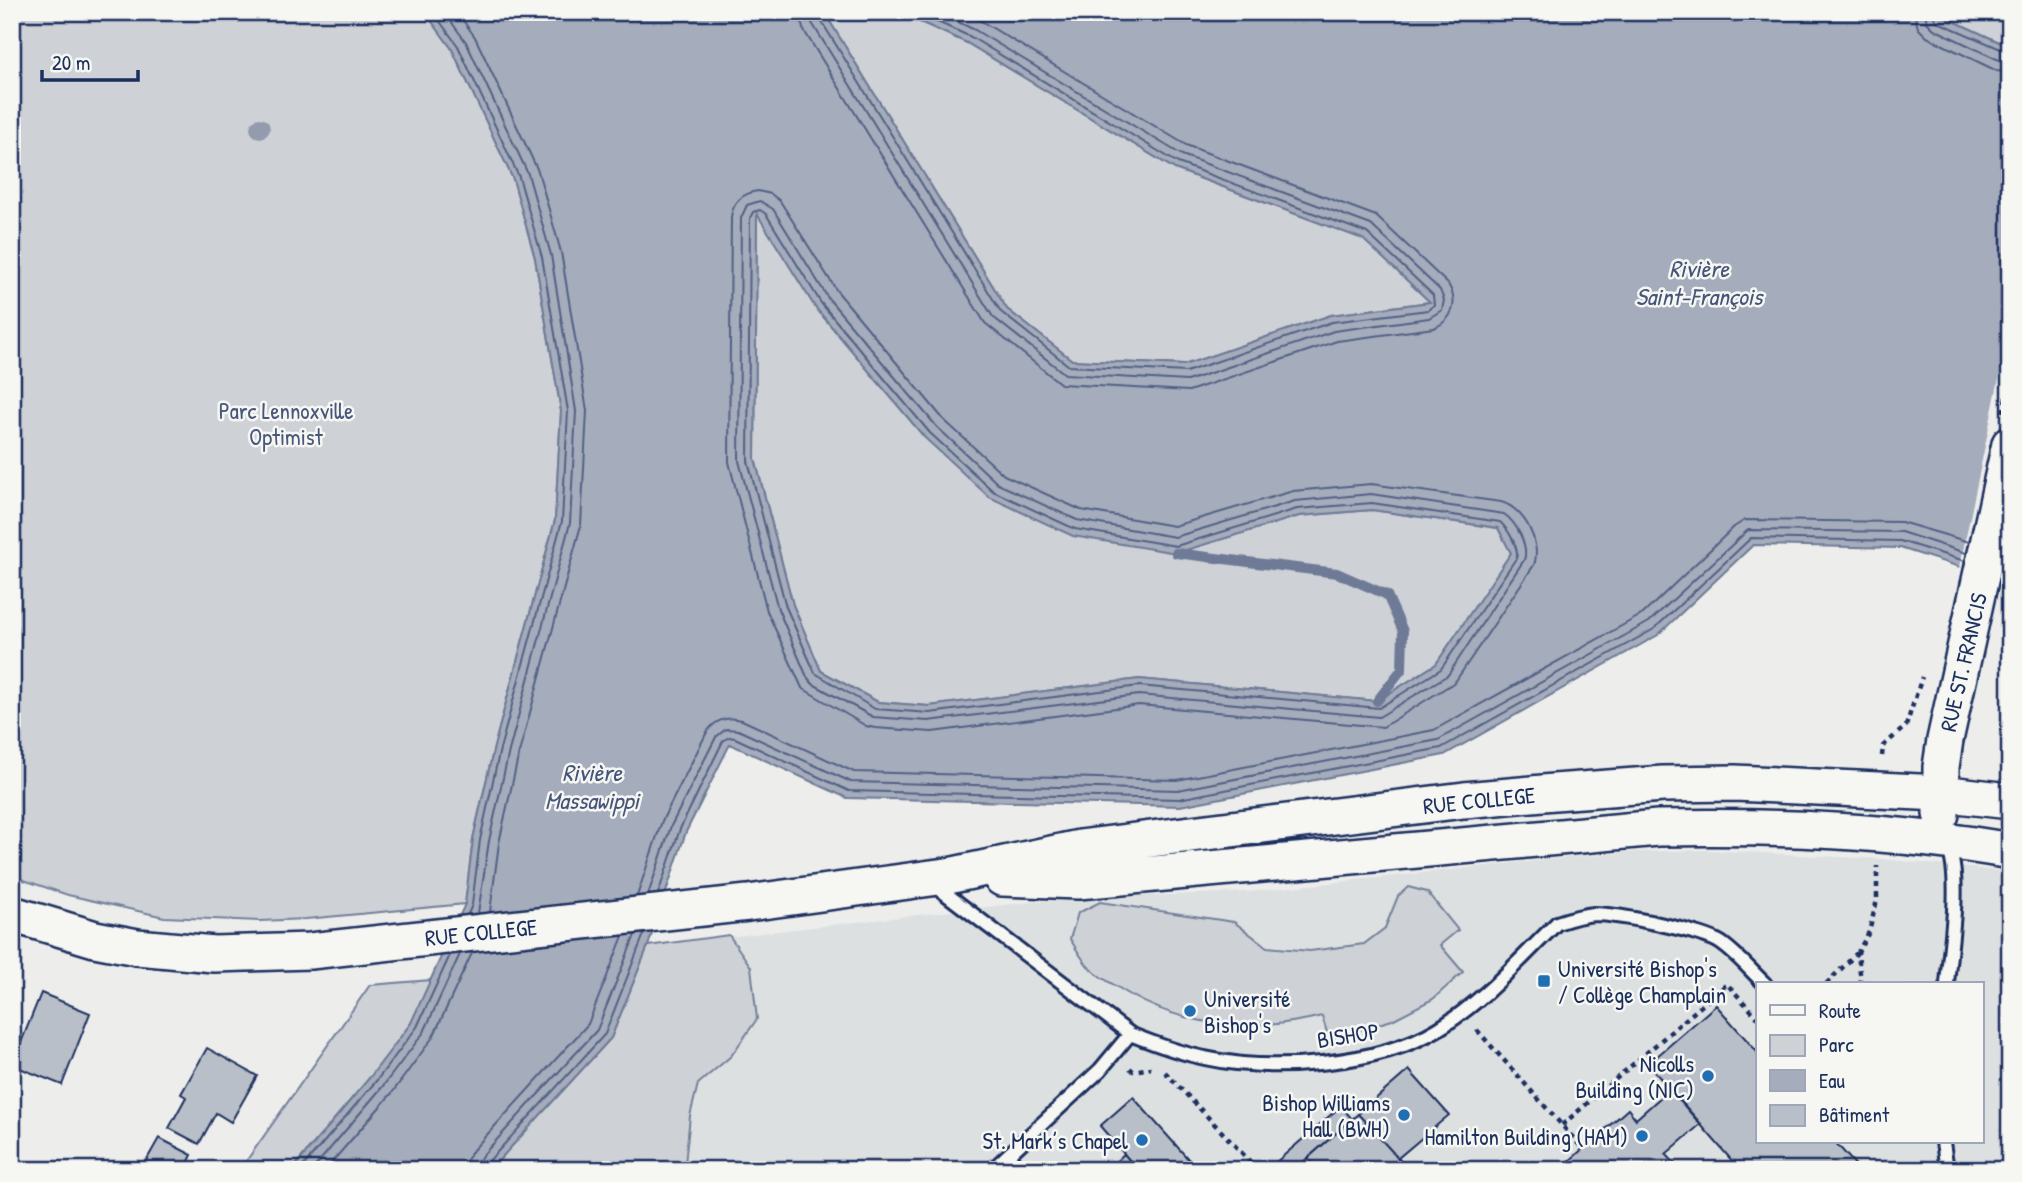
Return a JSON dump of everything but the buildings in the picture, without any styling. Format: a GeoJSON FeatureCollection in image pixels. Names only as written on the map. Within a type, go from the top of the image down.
{"type":"FeatureCollection","features":[{"type":"Feature","properties":{"kind":"main road","name":"RUE ST. FRANCIS"},"geometry":{"type":"LineString","coordinates":[[1947,841],[1940,793],[1945,740],[2010,443]]}},
{"type":"Feature","properties":{"kind":"main road","name":"RUE COLLEGE"},"geometry":{"type":"LineString","coordinates":[[12,914],[95,939],[137,947],[214,954],[310,951],[748,903],[940,877],[1079,848],[1464,800],[1554,792],[1663,784],[1735,783],[1940,793],[2010,801]]}},
{"type":"Feature","properties":{"kind":"main road","name":"RUE COLLEGE"},"geometry":{"type":"LineString","coordinates":[[940,877],[1078,881],[1658,828],[1742,827],[1840,832],[1947,841],[2010,851]]}},
{"type":"Feature","properties":{"kind":"lane"},"geometry":{"type":"LineString","coordinates":[[1947,841],[1953,857],[1954,879],[1947,982]]}},
{"type":"Feature","properties":{"kind":"lane","name":"BISHOP"},"geometry":{"type":"LineString","coordinates":[[940,877],[1130,1034],[1166,1049],[1207,1059],[1289,1064],[1337,1061],[1400,1048],[1437,1030],[1462,1013],[1557,923],[1575,916],[1595,914],[1620,917],[1706,935],[1722,944],[1763,982]]}},
{"type":"Feature","properties":{"kind":"lane"},"geometry":{"type":"LineString","coordinates":[[992,1170],[1100,1070],[1130,1034]]}},
{"type":"Feature","properties":{"kind":"lane"},"geometry":{"type":"LineString","coordinates":[[1943,1144],[1947,1170]]}},
{"type":"Feature","properties":{"kind":"path"},"geometry":{"type":"LineString","coordinates":[[1828,982],[1858,952],[1869,932],[1877,900],[1877,866]]}},
{"type":"Feature","properties":{"kind":"path"},"geometry":{"type":"LineString","coordinates":[[1858,952],[1861,982]]}},
{"type":"Feature","properties":{"kind":"path"},"geometry":{"type":"LineString","coordinates":[[1562,1125],[1727,984],[1756,1016]]}},
{"type":"Feature","properties":{"kind":"path"},"geometry":{"type":"LineString","coordinates":[[1462,1013],[1583,1149]]}},
{"type":"Feature","properties":{"kind":"path"},"geometry":{"type":"LineString","coordinates":[[1115,1053],[1133,1071],[1156,1067]]}},
{"type":"Feature","properties":{"kind":"path"},"geometry":{"type":"LineString","coordinates":[[1162,1070],[1258,1170]]}},
{"type":"Feature","properties":{"kind":"shaded area","name":"Université Bishop's"},"geometry":{"type":"Polygon","coordinates":[[[1702,850],[1882,859],[2010,872],[2010,1170],[490,1170],[611,1038],[648,946],[1012,904],[1065,899],[1247,892],[1629,852],[1702,850]]]}},
{"type":"Feature","properties":{"kind":"green space","name":"Parc Lennoxville Optimist"},"geometry":{"type":"Polygon","coordinates":[[[12,12],[425,12],[452,49],[513,179],[535,258],[561,411],[555,520],[494,747],[473,839],[465,904],[260,921],[164,917],[68,895],[12,876],[12,12]]]}},
{"type":"Feature","properties":{"kind":"green space"},"geometry":{"type":"Polygon","coordinates":[[[824,12],[898,12],[967,43],[1175,169],[1363,239],[1430,302],[1331,315],[1184,365],[1072,360],[1007,309],[824,12]]]}},
{"type":"Feature","properties":{"kind":"green space"},"geometry":{"type":"Polygon","coordinates":[[[1934,12],[2010,12],[2010,47],[1934,12]]]}},
{"type":"Feature","properties":{"kind":"green space"},"geometry":{"type":"Polygon","coordinates":[[[757,213],[815,307],[925,438],[1176,553],[1299,516],[1372,510],[1498,528],[1511,553],[1436,664],[1377,701],[1139,679],[929,706],[878,702],[821,671],[793,605],[755,459],[757,213]]]}},
{"type":"Feature","properties":{"kind":"green space"},"geometry":{"type":"Polygon","coordinates":[[[1408,887],[1427,892],[1458,930],[1440,945],[1463,972],[1433,999],[1392,1020],[1329,1039],[1322,1016],[1268,1025],[1241,1025],[1189,1018],[1163,1010],[1138,999],[1097,974],[1085,963],[1070,939],[1078,913],[1100,902],[1234,922],[1267,947],[1310,951],[1364,944],[1385,928],[1398,896],[1408,887]]]}},
{"type":"Feature","properties":{"kind":"green space"},"geometry":{"type":"Polygon","coordinates":[[[729,935],[751,967],[757,1019],[731,1056],[698,1084],[690,1116],[685,1164],[679,1170],[490,1170],[611,1038],[648,946],[729,935]]]}},
{"type":"Feature","properties":{"kind":"green space"},"geometry":{"type":"Polygon","coordinates":[[[432,980],[411,1023],[371,1076],[291,1170],[240,1170],[370,985],[432,980]]]}},
{"type":"Feature","properties":{"kind":"water","name":"Rivière Saint-François"},"geometry":{"type":"Polygon","coordinates":[[[425,12],[824,12],[1007,309],[1072,360],[1184,365],[1331,315],[1430,302],[1363,239],[1175,169],[967,43],[898,12],[1934,12],[2010,47],[2010,583],[1900,548],[1753,545],[1658,635],[1444,755],[1180,806],[847,798],[730,744],[686,832],[648,946],[611,1038],[490,1170],[292,1170],[371,1076],[411,1023],[465,904],[473,839],[494,747],[555,520],[561,411],[535,258],[513,179],[452,49],[425,12]],[[757,214],[755,459],[793,605],[821,671],[878,702],[929,706],[1139,679],[1377,701],[1436,664],[1511,553],[1498,528],[1372,510],[1299,516],[1176,553],[1073,536],[989,497],[925,438],[815,307],[757,214]]]}},
{"type":"Feature","properties":{"kind":"pier"},"geometry":{"type":"Polygon","coordinates":[[[2010,326],[2010,539],[2000,584],[1959,570],[2010,326]]]}},
{"type":"Feature","properties":{"kind":"waterway"},"geometry":{"type":"LineString","coordinates":[[1176,553],[1337,573],[1387,595],[1403,631],[1402,669],[1377,701]]}},
{"type":"Feature","properties":{"kind":"place","name":"Université Bishop's / Collège Champlain"},"geometry":{"type":"Point","coordinates":[1544,981]}},
{"type":"Feature","properties":{"kind":"place","name":"Université Bishop's"},"geometry":{"type":"Point","coordinates":[1190,1011]}},
{"type":"Feature","properties":{"kind":"place","name":"Nicolls Building (NIC)"},"geometry":{"type":"Point","coordinates":[1708,1076]}},
{"type":"Feature","properties":{"kind":"place","name":"Bishop Williams Hall (BWH)"},"geometry":{"type":"Point","coordinates":[1404,1115]}},
{"type":"Feature","properties":{"kind":"place","name":"Hamilton Building (HAM)"},"geometry":{"type":"Point","coordinates":[1642,1136]}},
{"type":"Feature","properties":{"kind":"place","name":"St. Mark’s Chapel"},"geometry":{"type":"Point","coordinates":[1142,1140]}},
{"type":"Feature","properties":{"kind":"water label","name":"Rivière Massawippi"},"geometry":{"type":"Point","coordinates":[592,786]}}]}
